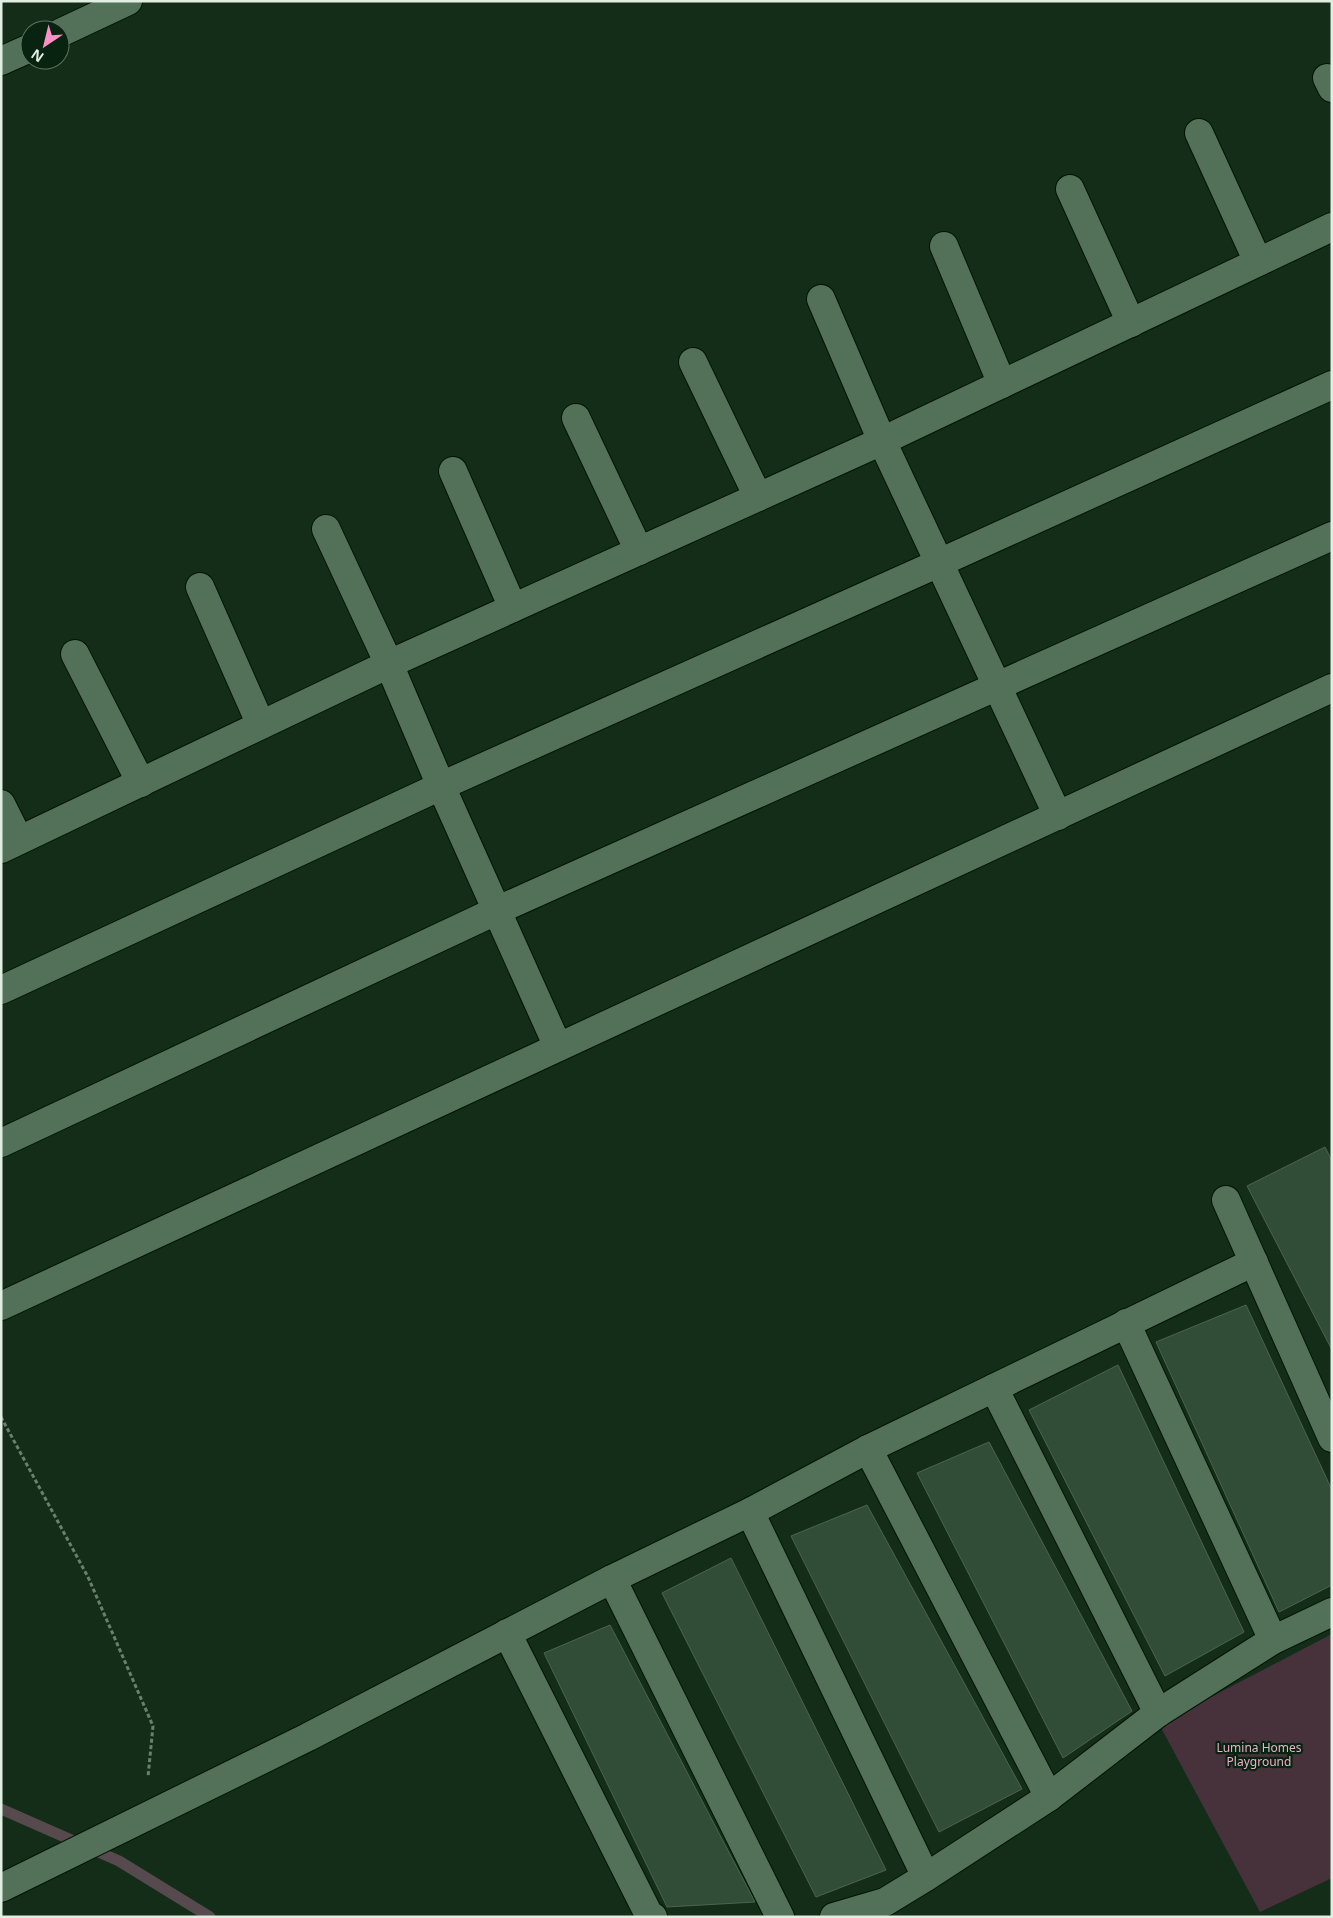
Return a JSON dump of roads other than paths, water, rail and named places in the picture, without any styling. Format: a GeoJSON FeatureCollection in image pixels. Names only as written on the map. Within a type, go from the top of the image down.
{"type":"FeatureCollection","features":[{"type":"Feature","properties":{"kind":"street"},"geometry":{"type":"LineString","coordinates":[[70,28],[128,1]]}},
{"type":"Feature","properties":{"kind":"street"},"geometry":{"type":"LineString","coordinates":[[1,61],[20,52]]}},
{"type":"Feature","properties":{"kind":"street"},"geometry":{"type":"LineString","coordinates":[[1199,133],[1258,262]]}},
{"type":"Feature","properties":{"kind":"street"},"geometry":{"type":"LineString","coordinates":[[1070,189],[1131,323]]}},
{"type":"Feature","properties":{"kind":"street"},"geometry":{"type":"LineString","coordinates":[[1,804],[10,845],[389,664],[882,441],[1332,227]]}},
{"type":"Feature","properties":{"kind":"street"},"geometry":{"type":"LineString","coordinates":[[944,246],[1002,384]]}},
{"type":"Feature","properties":{"kind":"street"},"geometry":{"type":"LineString","coordinates":[[821,299],[882,441],[1058,816]]}},
{"type":"Feature","properties":{"kind":"street"},"geometry":{"type":"LineString","coordinates":[[693,362],[758,497]]}},
{"type":"Feature","properties":{"kind":"street"},"geometry":{"type":"LineString","coordinates":[[1,990],[441,786],[939,564],[1332,385]]}},
{"type":"Feature","properties":{"kind":"street"},"geometry":{"type":"LineString","coordinates":[[576,418],[638,551]]}},
{"type":"Feature","properties":{"kind":"street"},"geometry":{"type":"LineString","coordinates":[[453,471],[513,608]]}},
{"type":"Feature","properties":{"kind":"street"},"geometry":{"type":"LineString","coordinates":[[326,529],[389,664],[441,786],[558,1047]]}},
{"type":"Feature","properties":{"kind":"street"},"geometry":{"type":"LineString","coordinates":[[1,1144],[498,910],[1332,536]]}},
{"type":"Feature","properties":{"kind":"street"},"geometry":{"type":"LineString","coordinates":[[200,588],[262,725]]}},
{"type":"Feature","properties":{"kind":"street"},"geometry":{"type":"LineString","coordinates":[[75,654],[141,782]]}},
{"type":"Feature","properties":{"kind":"street"},"geometry":{"type":"LineString","coordinates":[[1,1306],[1332,688]]}},
{"type":"Feature","properties":{"kind":"street"},"geometry":{"type":"LineString","coordinates":[[1226,1200],[1332,1438]]}},
{"type":"Feature","properties":{"kind":"street"},"geometry":{"type":"LineString","coordinates":[[1,1888],[147,1818],[308,1737],[612,1579],[750,1512],[868,1449],[1254,1262]]}},
{"type":"Feature","properties":{"kind":"street"},"geometry":{"type":"LineString","coordinates":[[1126,1323],[1273,1640]]}},
{"type":"Feature","properties":{"kind":"street"},"geometry":{"type":"LineString","coordinates":[[994,1388],[1158,1713]]}},
{"type":"Feature","properties":{"kind":"street"},"geometry":{"type":"LineString","coordinates":[[868,1449],[1049,1797]]}},
{"type":"Feature","properties":{"kind":"street"},"geometry":{"type":"LineString","coordinates":[[750,1512],[926,1877]]}},
{"type":"Feature","properties":{"kind":"street"},"geometry":{"type":"LineString","coordinates":[[612,1579],[780,1917]]}},
{"type":"Feature","properties":{"kind":"street"},"geometry":{"type":"LineString","coordinates":[[834,1917],[885,1902],[926,1877],[1049,1797],[1158,1713],[1273,1640],[1332,1612]]}},
{"type":"Feature","properties":{"kind":"street"},"geometry":{"type":"LineString","coordinates":[[508,1633],[649,1915],[653,1917]]}},
{"type":"Feature","properties":{"kind":"waterway"},"geometry":{"type":"LineString","coordinates":[[1,1809],[119,1861],[210,1917]]}},
{"type":"Feature","properties":{"kind":"park label","name":"Lumina Homes Playground"},"geometry":{"type":"Point","coordinates":[1259,1754]}}]}
